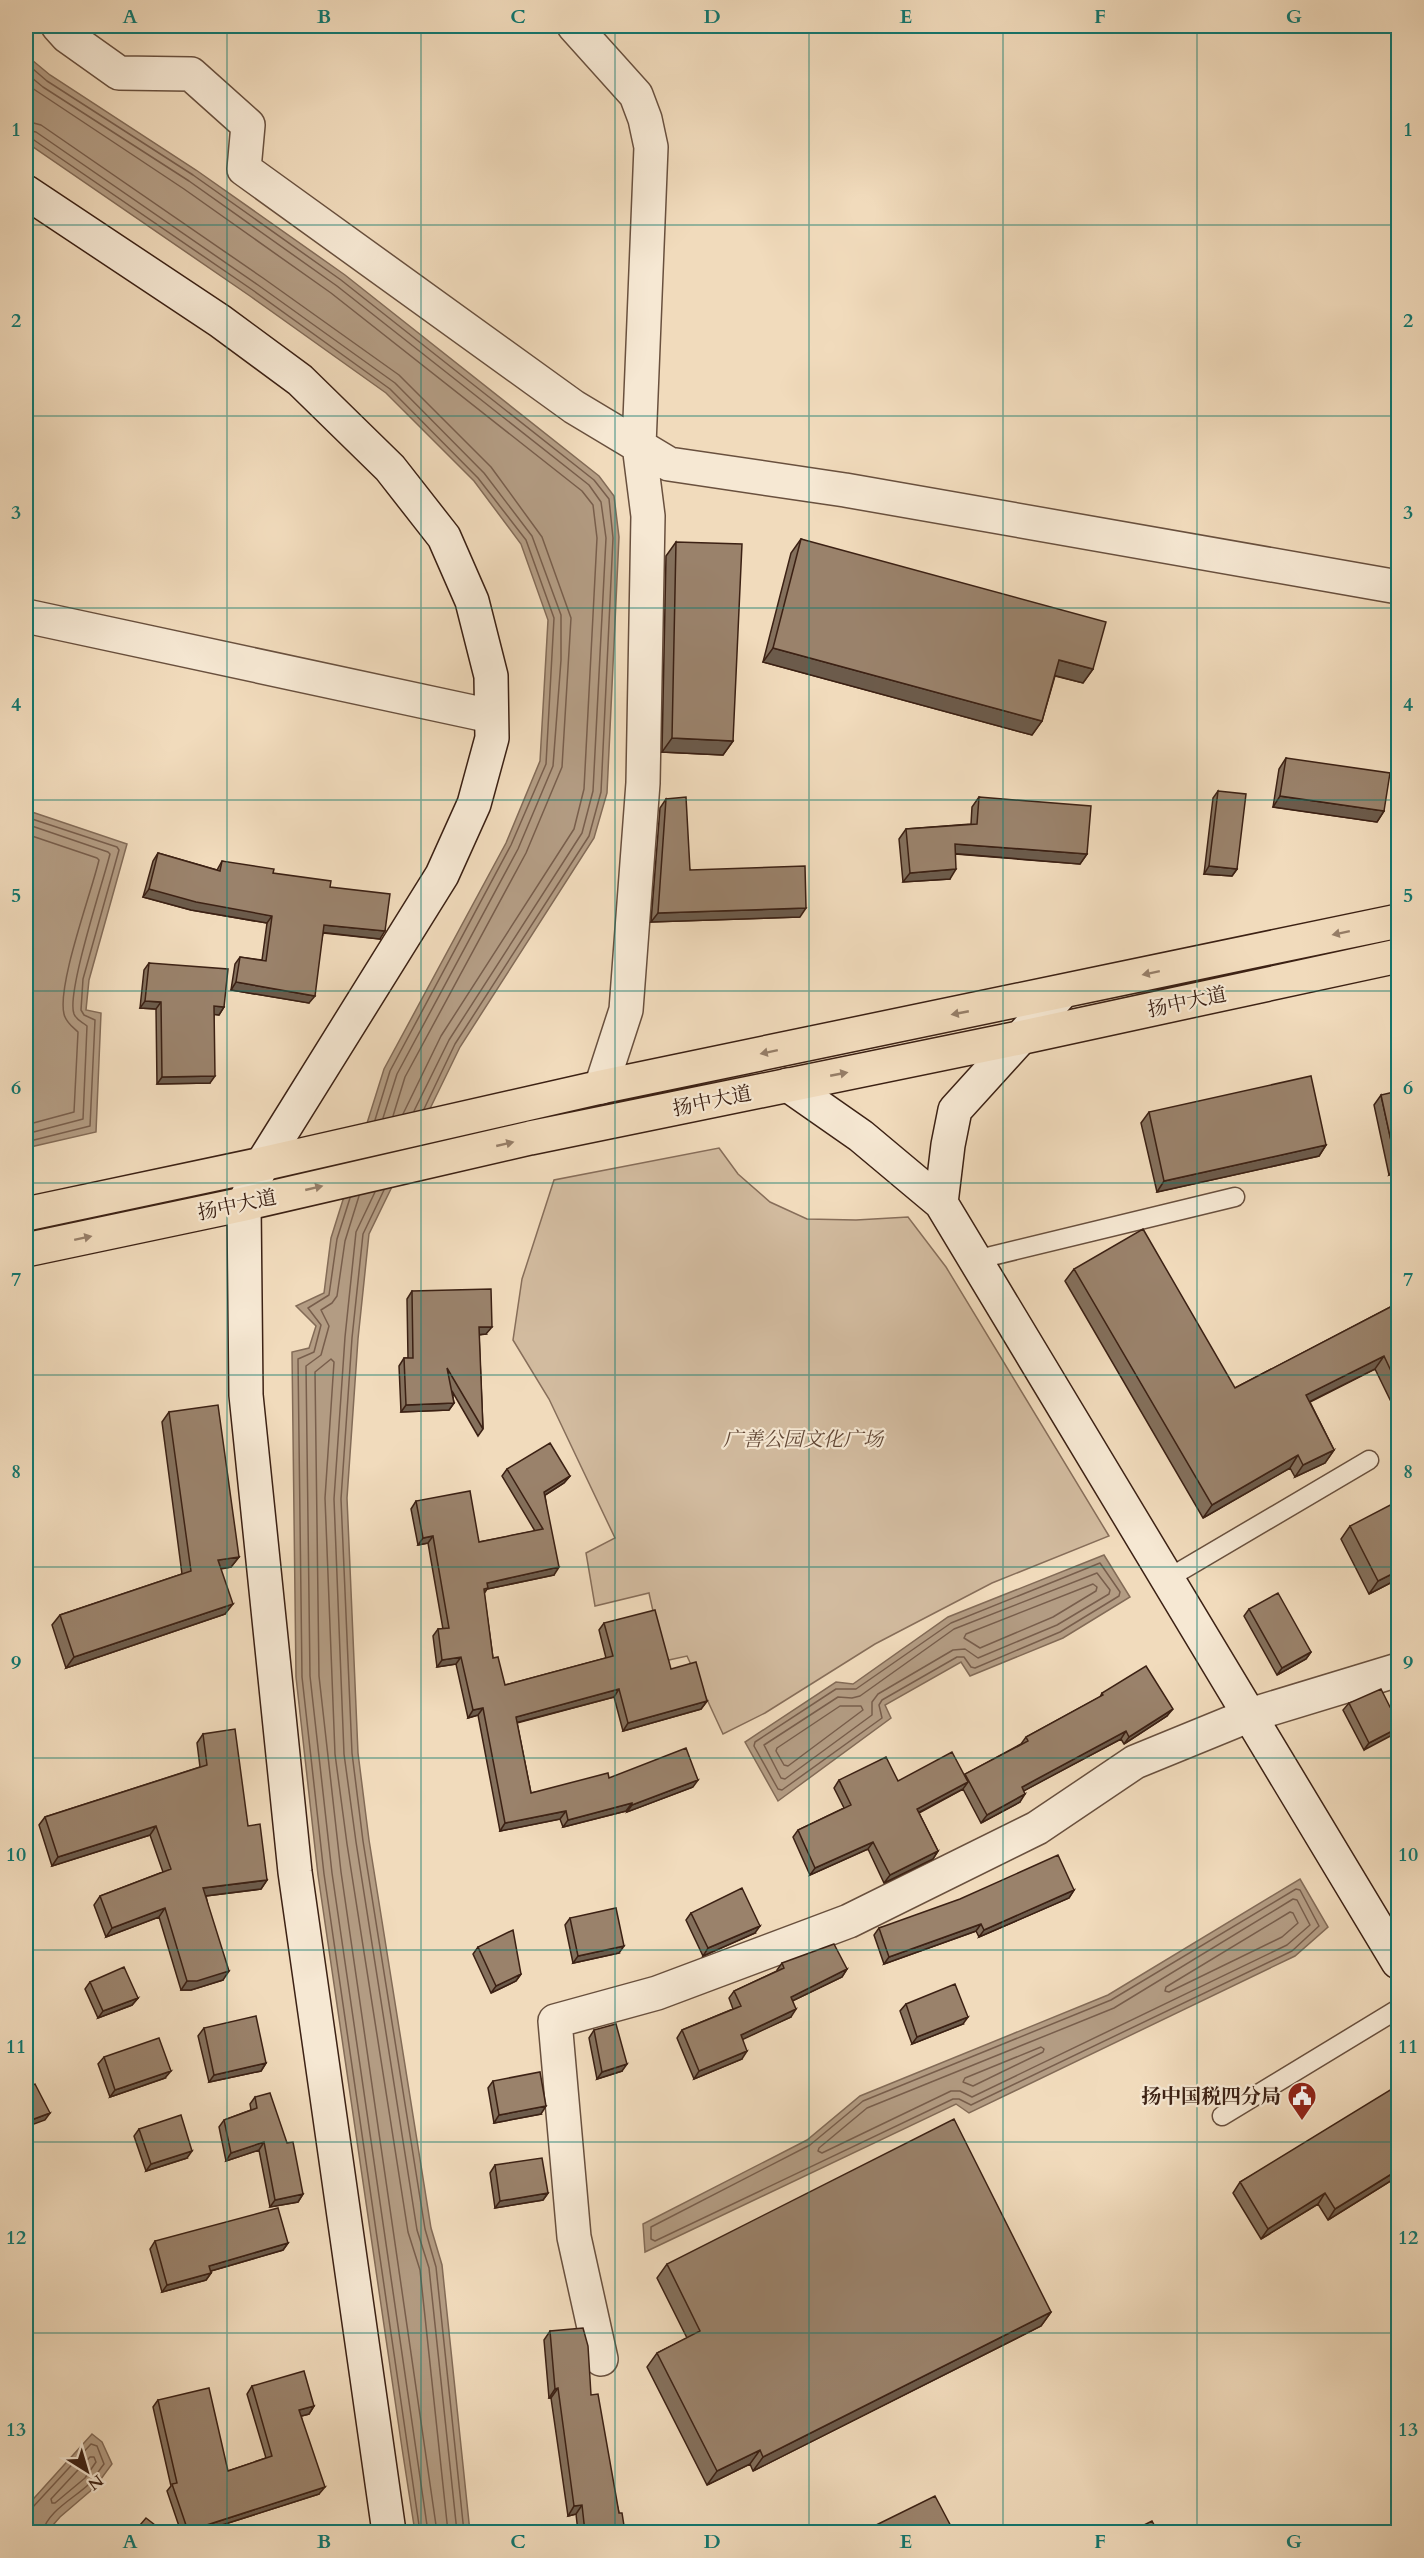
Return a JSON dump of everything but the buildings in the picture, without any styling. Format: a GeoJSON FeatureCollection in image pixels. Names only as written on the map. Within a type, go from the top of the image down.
{"type":"FeatureCollection","features":[{"type":"Feature","properties":{"kind":"main road","name":"扬中大道"},"geometry":{"type":"LineString","coordinates":[[26,1214],[262,1164],[601,1087],[1398,921]]}},
{"type":"Feature","properties":{"kind":"main road","name":"扬中大道"},"geometry":{"type":"LineString","coordinates":[[26,1250],[605,1123],[1019,1038],[1398,956]]}},
{"type":"Feature","properties":{"kind":"main road"},"geometry":{"type":"LineString","coordinates":[[601,1087],[605,1123]]}},
{"type":"Feature","properties":{"kind":"street"},"geometry":{"type":"LineString","coordinates":[[58,26],[67,36],[119,74],[191,74],[249,125],[244,169],[574,407],[669,464],[845,490],[1398,587]]}},
{"type":"Feature","properties":{"kind":"street"},"geometry":{"type":"LineString","coordinates":[[574,26],[636,95],[645,119],[651,147],[639,445],[648,516],[643,783],[626,1010],[601,1087]]}},
{"type":"Feature","properties":{"kind":"street"},"geometry":{"type":"LineString","coordinates":[[26,192],[220,321],[300,380],[390,468],[444,537],[472,601],[491,676],[492,738],[474,804],[442,874],[262,1164],[244,1204],[246,1395],[294,1860],[389,2532]]}},
{"type":"Feature","properties":{"kind":"street"},"geometry":{"type":"LineString","coordinates":[[26,616],[491,716]]}},
{"type":"Feature","properties":{"kind":"street"},"geometry":{"type":"LineString","coordinates":[[941,1203],[955,1110],[1062,992]]}},
{"type":"Feature","properties":{"kind":"street"},"geometry":{"type":"LineString","coordinates":[[788,1085],[861,1136],[941,1203],[1398,1962]]}},
{"type":"Feature","properties":{"kind":"street"},"geometry":{"type":"LineString","coordinates":[[601,2359],[574,2237],[555,2021],[657,1993],[849,1920],[1037,1828],[1135,1762],[1250,1715],[1398,1670]]}},
{"type":"Feature","properties":{"kind":"lane"},"geometry":{"type":"LineString","coordinates":[[975,1260],[1235,1197]]}},
{"type":"Feature","properties":{"kind":"lane"},"geometry":{"type":"LineString","coordinates":[[1167,1579],[1369,1460]]}},
{"type":"Feature","properties":{"kind":"lane"},"geometry":{"type":"LineString","coordinates":[[1222,2116],[1398,2009]]}},
{"type":"Feature","properties":{"kind":"green space","name":"广善公园文化广场"},"geometry":{"type":"Polygon","coordinates":[[[719,1148],[738,1174],[770,1202],[807,1219],[856,1220],[908,1217],[946,1267],[1109,1536],[992,1583],[875,1644],[765,1713],[723,1734],[687,1656],[664,1661],[649,1593],[595,1606],[586,1553],[615,1538],[549,1399],[513,1340],[522,1279],[554,1180],[719,1148]]]}},
{"type":"Feature","properties":{"kind":"water"},"geometry":{"type":"Polygon","coordinates":[[[26,55],[50,75],[196,170],[345,275],[599,476],[614,496],[619,537],[607,793],[594,838],[460,1047],[369,1234],[358,1339],[347,1498],[358,1753],[369,1840],[431,2228],[442,2265],[470,2532],[415,2532],[402,2448],[318,1875],[296,1677],[292,1352],[309,1348],[316,1326],[296,1306],[324,1293],[331,1238],[384,1069],[506,843],[540,761],[548,620],[521,544],[474,481],[386,393],[26,142],[26,55]]]}},
{"type":"Feature","properties":{"kind":"water"},"geometry":{"type":"Polygon","coordinates":[[[26,810],[127,844],[89,980],[86,1010],[101,1013],[96,1132],[26,1148],[26,810]]]}},
{"type":"Feature","properties":{"kind":"water"},"geometry":{"type":"Polygon","coordinates":[[[1104,1555],[1130,1597],[1063,1638],[970,1676],[961,1662],[885,1705],[891,1718],[778,1801],[745,1742],[836,1682],[853,1684],[948,1617],[1104,1555]]]}},
{"type":"Feature","properties":{"kind":"water"},"geometry":{"type":"Polygon","coordinates":[[[1300,1879],[1328,1927],[1295,1956],[969,2113],[956,2104],[645,2252],[643,2224],[807,2140],[860,2096],[1108,1995],[1300,1879]]]}},
{"type":"Feature","properties":{"kind":"water"},"geometry":{"type":"Polygon","coordinates":[[[92,2434],[102,2442],[112,2464],[95,2487],[60,2517],[47,2532],[26,2532],[26,2507],[92,2434]]]}},
{"type":"Feature","properties":{"kind":"place","name":"扬中国税四分局"},"geometry":{"type":"Point","coordinates":[1302,2122]}}]}
